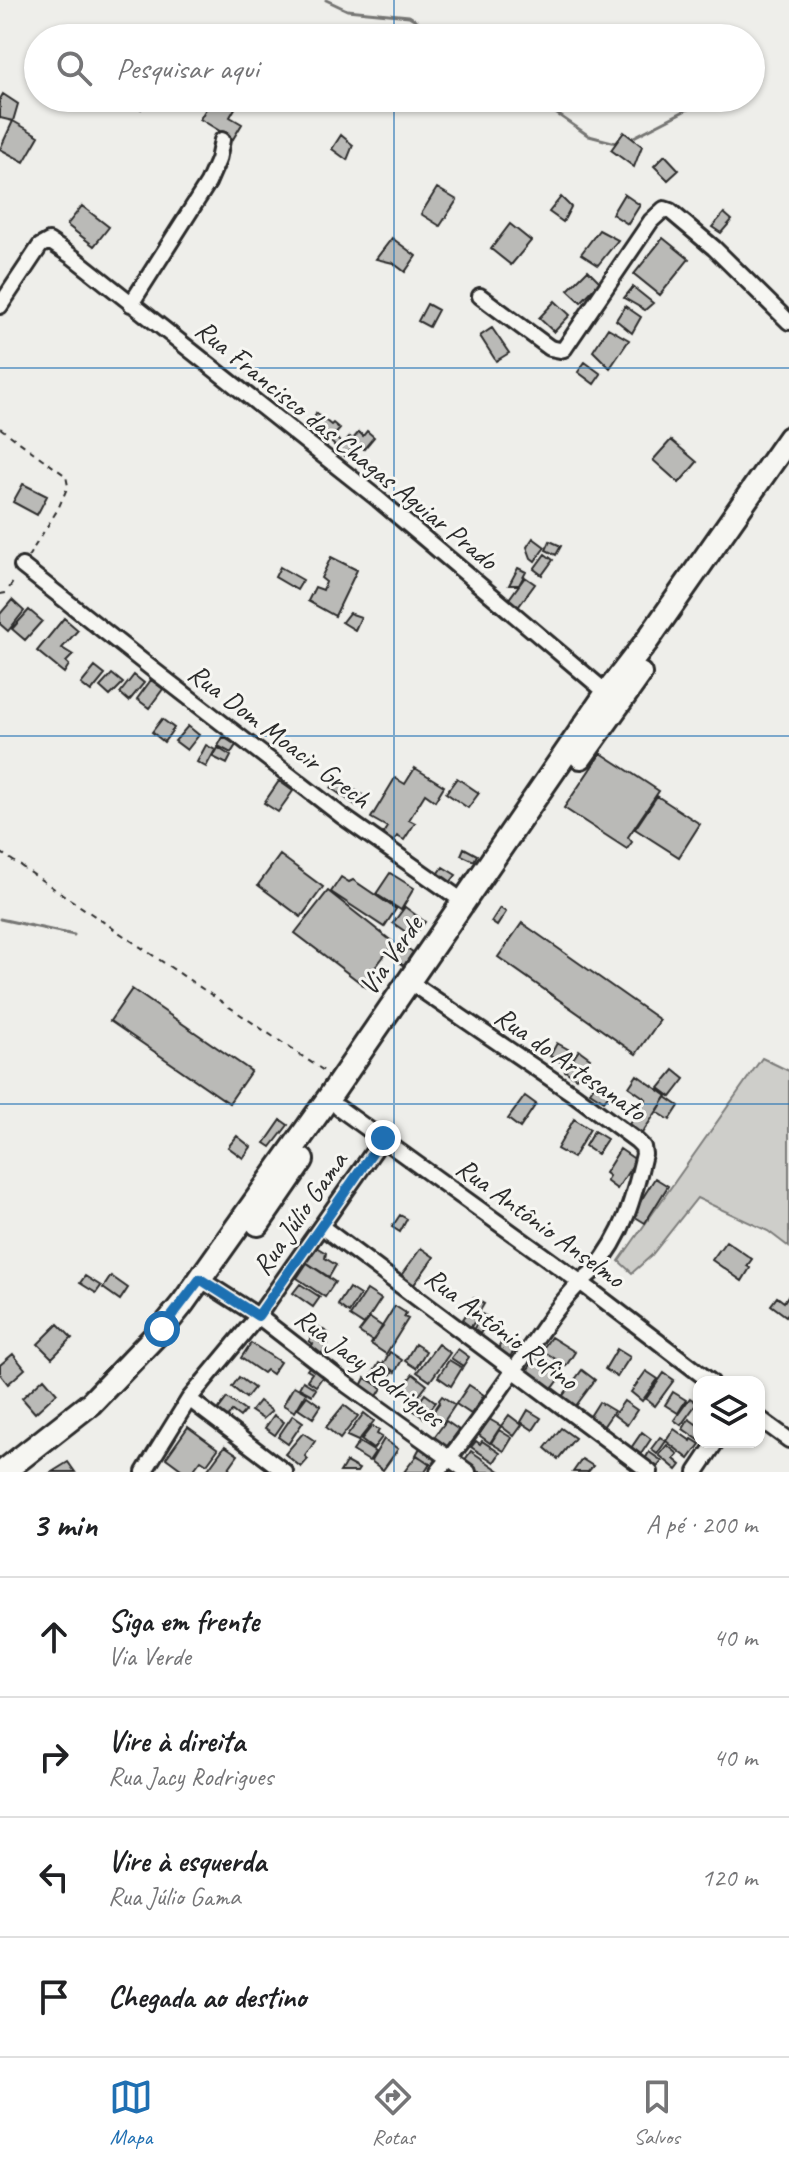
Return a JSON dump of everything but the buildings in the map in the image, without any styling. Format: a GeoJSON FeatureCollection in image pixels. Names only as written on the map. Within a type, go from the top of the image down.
{"type":"FeatureCollection","features":[{"type":"Feature","properties":{"kind":"main road","name":"Via Verde"},"geometry":{"type":"LineString","coordinates":[[26,1472],[97,1414],[179,1329],[206,1283],[340,1082],[607,693],[789,438]]}},
{"type":"Feature","properties":{"kind":"main road","name":"Via Verde"},"geometry":{"type":"LineString","coordinates":[[3,1472],[91,1403],[206,1283],[339,1108],[469,916],[789,462]]}},
{"type":"Feature","properties":{"kind":"street"},"geometry":{"type":"LineString","coordinates":[[131,304],[208,183],[222,140]]}},
{"type":"Feature","properties":{"kind":"street"},"geometry":{"type":"LineString","coordinates":[[480,296],[541,341],[560,350],[568,346],[651,221],[664,209],[714,248],[789,322]]}},
{"type":"Feature","properties":{"kind":"street","name":"Rua Francisco das Chagas Aguiar Prado"},"geometry":{"type":"LineString","coordinates":[[0,306],[40,246],[49,241],[378,499],[607,693]]}},
{"type":"Feature","properties":{"kind":"street","name":"Rua Dom Moacir Grech"},"geometry":{"type":"LineString","coordinates":[[22,566],[342,816],[464,902]]}},
{"type":"Feature","properties":{"kind":"street","name":"Rua do Artesanato"},"geometry":{"type":"LineString","coordinates":[[420,989],[575,1095],[643,1147],[637,1183],[624,1224],[601,1262],[580,1282]]}},
{"type":"Feature","properties":{"kind":"street","name":"Rua Antônio Anselmo"},"geometry":{"type":"LineString","coordinates":[[339,1108],[580,1282],[703,1376]]}},
{"type":"Feature","properties":{"kind":"street","name":"Rua Júlio Gama"},"geometry":{"type":"LineString","coordinates":[[144,1472],[189,1399],[258,1316],[383,1138]]}},
{"type":"Feature","properties":{"kind":"street","name":"Rua Antônio Rufino"},"geometry":{"type":"LineString","coordinates":[[322,1227],[650,1472]]}},
{"type":"Feature","properties":{"kind":"street"},"geometry":{"type":"LineString","coordinates":[[438,1472],[477,1424],[548,1321],[580,1282]]}},
{"type":"Feature","properties":{"kind":"street","name":"Rua Jacy Rodrigues"},"geometry":{"type":"LineString","coordinates":[[206,1283],[258,1316],[468,1472]]}},
{"type":"Feature","properties":{"kind":"street"},"geometry":{"type":"LineString","coordinates":[[189,1399],[285,1472]]}},
{"type":"Feature","properties":{"kind":"street"},"geometry":{"type":"LineString","coordinates":[[765,1422],[789,1440]]}},
{"type":"Feature","properties":{"kind":"street"},"geometry":{"type":"LineString","coordinates":[[696,1472],[712,1448]]}},
{"type":"Feature","properties":{"kind":"path"},"geometry":{"type":"LineString","coordinates":[[0,428],[66,476],[68,486],[58,509],[6,593],[0,594]]}},
{"type":"Feature","properties":{"kind":"path"},"geometry":{"type":"LineString","coordinates":[[0,852],[340,1082]]}},
{"type":"Feature","properties":{"kind":"shaded area"},"geometry":{"type":"Polygon","coordinates":[[[762,1058],[789,1071],[789,1247],[768,1231],[697,1198],[651,1256],[632,1273],[619,1261],[762,1058]]]}},
{"type":"Feature","properties":{"kind":"waterway"},"geometry":{"type":"LineString","coordinates":[[326,0],[347,10],[409,16],[422,24]]}},
{"type":"Feature","properties":{"kind":"waterway"},"geometry":{"type":"LineString","coordinates":[[554,112],[589,136],[620,144]]}},
{"type":"Feature","properties":{"kind":"waterway"},"geometry":{"type":"LineString","coordinates":[[630,139],[682,112]]}},
{"type":"Feature","properties":{"kind":"waterway"},"geometry":{"type":"LineString","coordinates":[[0,919],[74,935]]}},
{"type":"Feature","properties":{"kind":"route"},"geometry":{"type":"LineString","coordinates":[[162,1329],[200,1279],[258,1316],[383,1138]]}}]}
